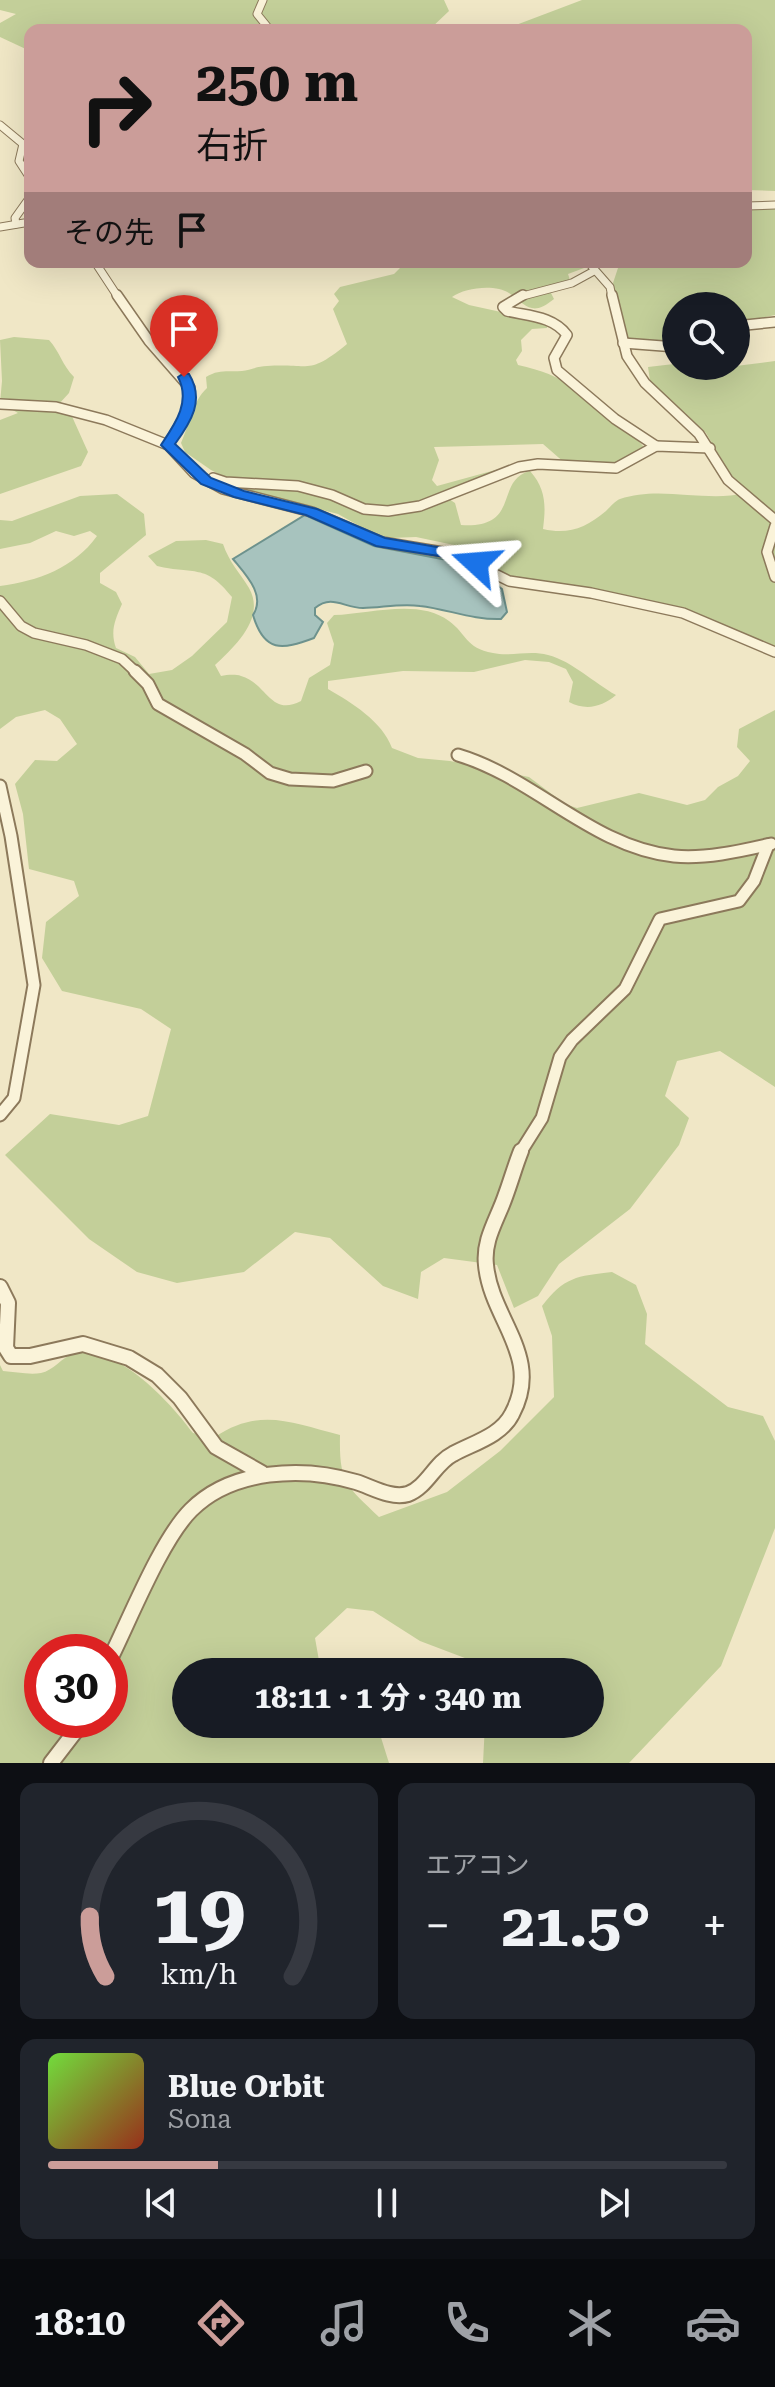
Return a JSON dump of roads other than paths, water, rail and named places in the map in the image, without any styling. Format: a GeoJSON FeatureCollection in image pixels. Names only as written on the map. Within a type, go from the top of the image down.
{"type":"FeatureCollection","features":[{"type":"Feature","properties":{"kind":"street"},"geometry":{"type":"LineString","coordinates":[[263,0],[257,14],[268,24]]}},
{"type":"Feature","properties":{"kind":"street"},"geometry":{"type":"LineString","coordinates":[[0,125],[23,144],[19,161],[24,169]]}},
{"type":"Feature","properties":{"kind":"street"},"geometry":{"type":"LineString","coordinates":[[16,224],[15,218],[24,205]]}},
{"type":"Feature","properties":{"kind":"street"},"geometry":{"type":"LineString","coordinates":[[752,206],[775,205]]}},
{"type":"Feature","properties":{"kind":"street"},"geometry":{"type":"LineString","coordinates":[[0,227],[24,223]]}},
{"type":"Feature","properties":{"kind":"street"},"geometry":{"type":"LineString","coordinates":[[99,268],[158,350],[184,377],[190,388],[190,404],[183,423],[168,445]]}},
{"type":"Feature","properties":{"kind":"street"},"geometry":{"type":"LineString","coordinates":[[592,268],[610,287],[627,356],[645,383],[699,434],[728,480],[775,520]]}},
{"type":"Feature","properties":{"kind":"street"},"geometry":{"type":"LineString","coordinates":[[594,271],[576,283],[522,296],[503,307],[507,311],[551,321],[562,327],[567,335],[554,358],[557,370],[615,419],[656,446],[710,448]]}},
{"type":"Feature","properties":{"kind":"street"},"geometry":{"type":"LineString","coordinates":[[750,325],[775,322]]}},
{"type":"Feature","properties":{"kind":"street"},"geometry":{"type":"LineString","coordinates":[[623,343],[662,346]]}},
{"type":"Feature","properties":{"kind":"street"},"geometry":{"type":"LineString","coordinates":[[0,404],[79,412],[168,445],[194,473],[223,489],[312,512],[382,542],[455,554],[509,581],[600,594],[683,613],[775,652]]}},
{"type":"Feature","properties":{"kind":"street"},"geometry":{"type":"LineString","coordinates":[[183,460],[209,477],[225,482],[298,486],[375,511],[420,506],[519,467],[538,464],[616,468],[656,446]]}},
{"type":"Feature","properties":{"kind":"street"},"geometry":{"type":"LineString","coordinates":[[775,526],[770,531],[765,557],[775,577]]}},
{"type":"Feature","properties":{"kind":"street"},"geometry":{"type":"LineString","coordinates":[[0,601],[21,626],[34,633],[86,645],[122,659],[148,684],[158,704],[245,754],[270,773],[290,779],[333,781],[366,771]]}},
{"type":"Feature","properties":{"kind":"street"},"geometry":{"type":"LineString","coordinates":[[458,755],[477,760],[508,775],[590,827],[651,850],[674,856],[772,844]]}},
{"type":"Feature","properties":{"kind":"street"},"geometry":{"type":"LineString","coordinates":[[0,786],[11,836],[34,985],[14,1098],[0,1115]]}},
{"type":"Feature","properties":{"kind":"street"},"geometry":{"type":"LineString","coordinates":[[120,1634],[186,1513],[212,1492],[262,1473],[327,1476],[399,1495],[411,1493],[445,1457],[496,1432],[511,1418],[524,1378],[521,1354],[489,1278],[485,1262],[487,1242],[504,1202],[514,1164],[541,1121],[549,1101],[556,1065],[572,1041],[631,982],[653,927],[660,919],[739,901],[754,881],[772,844]]}},
{"type":"Feature","properties":{"kind":"street"},"geometry":{"type":"LineString","coordinates":[[0,1287],[8,1303],[6,1348],[11,1356],[26,1359],[80,1344],[111,1349],[136,1360],[178,1396],[193,1413],[209,1441],[226,1455],[253,1465],[262,1473]]}},
{"type":"Feature","properties":{"kind":"street"},"geometry":{"type":"LineString","coordinates":[[51,1763],[70,1738]]}},
{"type":"Feature","properties":{"kind":"water"},"geometry":{"type":"Polygon","coordinates":[[[305,515],[374,546],[447,560],[488,578],[502,589],[507,612],[501,619],[491,619],[413,605],[363,608],[327,602],[315,608],[315,615],[323,622],[314,638],[284,646],[269,642],[257,627],[253,615],[257,600],[253,586],[233,559],[305,515]]]}}]}
